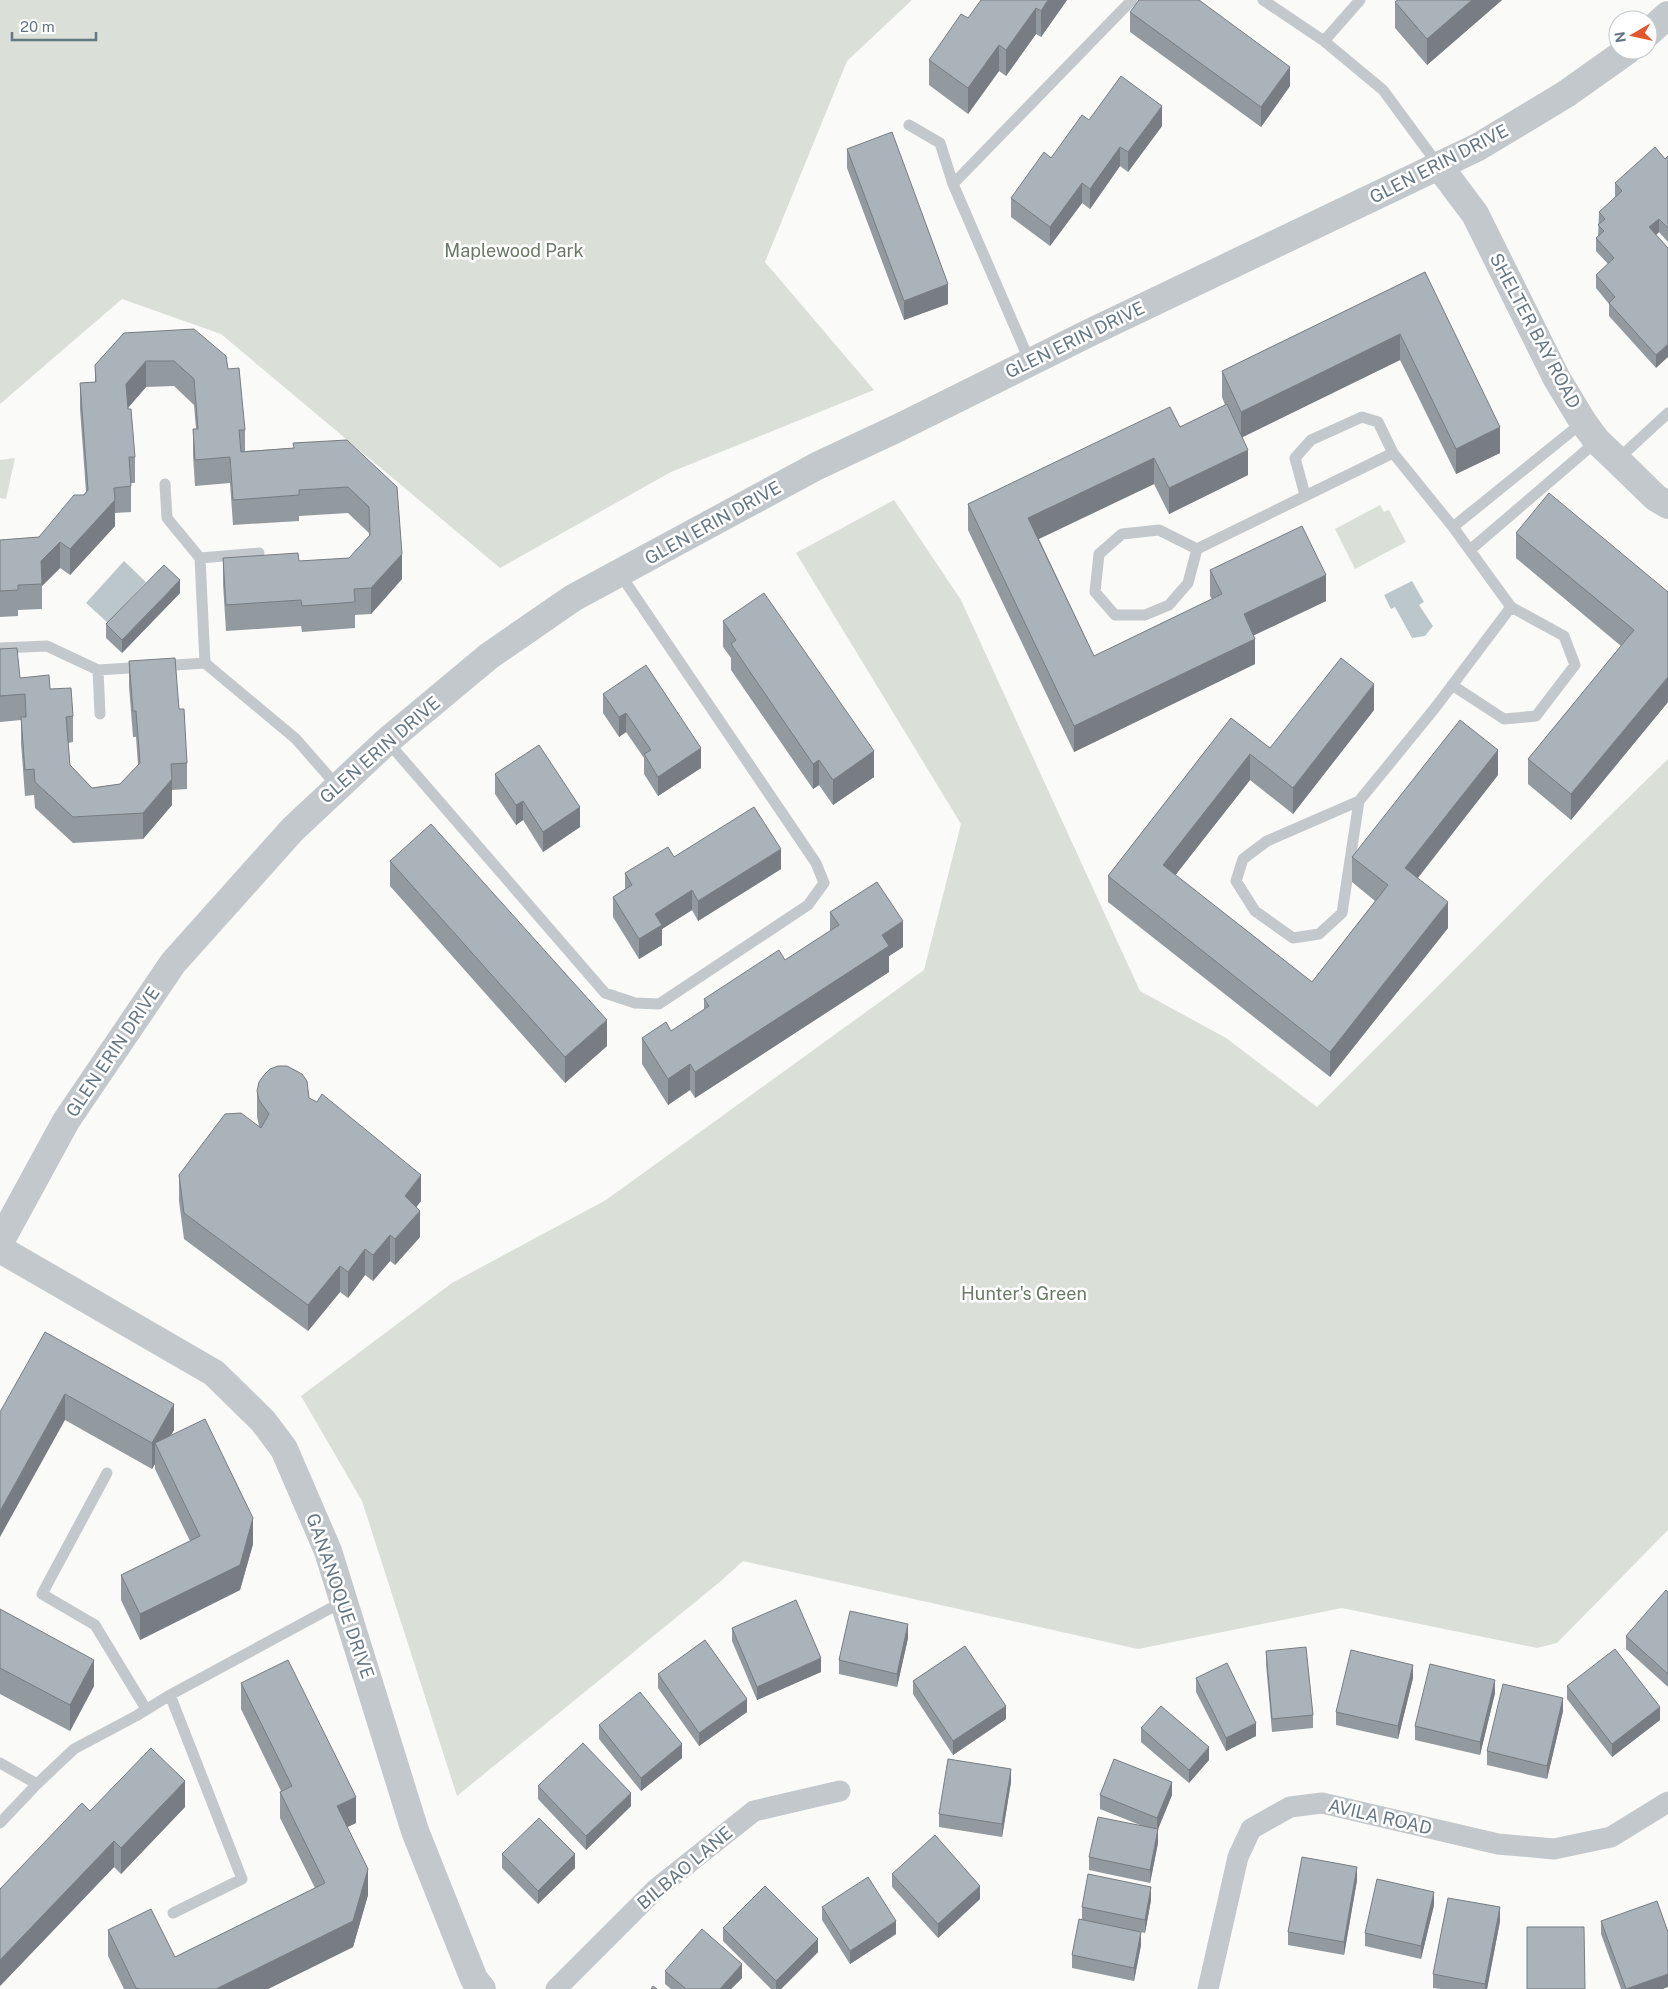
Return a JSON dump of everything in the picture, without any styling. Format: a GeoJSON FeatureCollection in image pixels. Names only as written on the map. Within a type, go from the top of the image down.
{"type":"FeatureCollection","features":[{"type":"Feature","properties":{"kind":"street"},"geometry":{"type":"LineString","coordinates":[[1658,24],[1668,15]]}},
{"type":"Feature","properties":{"kind":"street","name":"GLEN ERIN DRIVE"},"geometry":{"type":"LineString","coordinates":[[0,1242],[66,1121],[173,962],[293,829],[387,741],[489,656],[573,598],[817,466],[1478,147],[1566,94],[1614,60]]}},
{"type":"Feature","properties":{"kind":"street","name":"SHELTER BAY ROAD"},"geometry":{"type":"LineString","coordinates":[[1439,166],[1475,214],[1557,379],[1590,432],[1656,498],[1668,505]]}},
{"type":"Feature","properties":{"kind":"street","name":"GANANOQUE DRIVE"},"geometry":{"type":"LineString","coordinates":[[0,1249],[214,1373],[263,1421],[284,1449],[328,1552],[415,1831],[474,1978],[482,1989]]}},
{"type":"Feature","properties":{"kind":"street","name":"BILBAO LANE"},"geometry":{"type":"LineString","coordinates":[[556,1989],[656,1889],[754,1812],[840,1791]]}},
{"type":"Feature","properties":{"kind":"street","name":"AVILA ROAD"},"geometry":{"type":"LineString","coordinates":[[1208,1989],[1238,1856],[1251,1829],[1290,1807],[1322,1803],[1498,1844],[1554,1849],[1611,1837],[1668,1802]]}},
{"type":"Feature","properties":{"kind":"lane"},"geometry":{"type":"LineString","coordinates":[[953,184],[1132,0]]}},
{"type":"Feature","properties":{"kind":"lane"},"geometry":{"type":"LineString","coordinates":[[1263,0],[1324,41],[1383,90],[1439,166]]}},
{"type":"Feature","properties":{"kind":"lane"},"geometry":{"type":"LineString","coordinates":[[1324,41],[1360,0]]}},
{"type":"Feature","properties":{"kind":"lane"},"geometry":{"type":"LineString","coordinates":[[908,125],[940,143],[953,184],[1030,362]]}},
{"type":"Feature","properties":{"kind":"lane"},"geometry":{"type":"LineString","coordinates":[[1617,460],[1668,413]]}},
{"type":"Feature","properties":{"kind":"lane"},"geometry":{"type":"LineString","coordinates":[[1305,495],[1295,458],[1311,440],[1362,418],[1378,422],[1393,453],[1453,527],[1510,607],[1564,636],[1575,665],[1536,716],[1504,719],[1452,685]]}},
{"type":"Feature","properties":{"kind":"lane"},"geometry":{"type":"LineString","coordinates":[[1453,527],[1590,432]]}},
{"type":"Feature","properties":{"kind":"lane"},"geometry":{"type":"LineString","coordinates":[[1470,550],[1590,432]]}},
{"type":"Feature","properties":{"kind":"lane"},"geometry":{"type":"LineString","coordinates":[[1197,549],[1159,530],[1122,534],[1099,554],[1095,592],[1115,616],[1146,615],[1169,605],[1188,583],[1197,549],[1393,453]]}},
{"type":"Feature","properties":{"kind":"lane"},"geometry":{"type":"LineString","coordinates":[[164,484],[167,518],[200,558],[205,663]]}},
{"type":"Feature","properties":{"kind":"lane"},"geometry":{"type":"LineString","coordinates":[[200,558],[259,554]]}},
{"type":"Feature","properties":{"kind":"lane"},"geometry":{"type":"LineString","coordinates":[[387,741],[605,993],[635,1003],[659,1004],[808,905],[824,883],[816,863],[620,574]]}},
{"type":"Feature","properties":{"kind":"lane"},"geometry":{"type":"LineString","coordinates":[[1359,801],[1342,913],[1319,934],[1292,938],[1255,911],[1236,881],[1243,859],[1267,841],[1359,801],[1452,685],[1510,607]]}},
{"type":"Feature","properties":{"kind":"lane"},"geometry":{"type":"LineString","coordinates":[[0,648],[47,646],[98,670],[205,663],[296,739],[338,786]]}},
{"type":"Feature","properties":{"kind":"lane"},"geometry":{"type":"LineString","coordinates":[[98,670],[100,714]]}},
{"type":"Feature","properties":{"kind":"lane"},"geometry":{"type":"LineString","coordinates":[[107,1474],[42,1594],[94,1625],[146,1709]]}},
{"type":"Feature","properties":{"kind":"lane"},"geometry":{"type":"LineString","coordinates":[[0,1823],[74,1749],[344,1601]]}},
{"type":"Feature","properties":{"kind":"lane"},"geometry":{"type":"LineString","coordinates":[[170,1695],[242,1879],[173,1913]]}},
{"type":"Feature","properties":{"kind":"lane"},"geometry":{"type":"LineString","coordinates":[[0,1763],[37,1784]]}},
{"type":"Feature","properties":{"kind":"green space","name":"Maplewood Park"},"geometry":{"type":"Polygon","coordinates":[[[0,0],[912,0],[847,61],[765,262],[874,390],[671,472],[500,568],[221,334],[122,299],[0,404],[0,0]]]}},
{"type":"Feature","properties":{"kind":"green space"},"geometry":{"type":"Polygon","coordinates":[[[15,458],[6,499],[0,498],[0,460],[15,458]]]}},
{"type":"Feature","properties":{"kind":"green space","name":"Hunter's Green"},"geometry":{"type":"Polygon","coordinates":[[[894,500],[961,600],[1140,991],[1226,1038],[1317,1107],[1668,759],[1668,1530],[1557,1643],[1537,1648],[1342,1608],[1138,1649],[743,1561],[457,1796],[362,1501],[301,1396],[452,1283],[606,1200],[924,970],[961,824],[796,553],[894,500]]]}},
{"type":"Feature","properties":{"kind":"green space"},"geometry":{"type":"Polygon","coordinates":[[[1380,505],[1384,512],[1389,510],[1406,542],[1355,569],[1335,529],[1380,505]]]}},
{"type":"Feature","properties":{"kind":"shaded area"},"geometry":{"type":"Polygon","coordinates":[[[124,561],[146,582],[108,623],[86,603],[124,561]]]}},
{"type":"Feature","properties":{"kind":"shaded area"},"geometry":{"type":"Polygon","coordinates":[[[1412,581],[1424,602],[1419,605],[1433,626],[1425,636],[1412,638],[1395,607],[1391,609],[1384,595],[1412,581]]]}},
{"type":"Feature","properties":{"kind":"building"},"geometry":{"type":"Polygon","coordinates":[[[981,0],[1048,0],[1041,11],[1036,8],[1006,50],[999,45],[968,88],[929,60],[961,14],[968,18],[981,0]]]}},
{"type":"Feature","properties":{"kind":"building"},"geometry":{"type":"Polygon","coordinates":[[[1139,0],[1199,0],[1290,67],[1261,107],[1130,12],[1139,0]]]}},
{"type":"Feature","properties":{"kind":"building"},"geometry":{"type":"Polygon","coordinates":[[[1398,0],[1472,0],[1427,39],[1395,2],[1398,0]]]}},
{"type":"Feature","properties":{"kind":"building"},"geometry":{"type":"Polygon","coordinates":[[[1121,76],[1162,106],[1128,152],[1120,147],[1090,189],[1082,183],[1050,227],[1011,198],[1044,152],[1051,158],[1082,115],[1089,120],[1121,76]]]}},
{"type":"Feature","properties":{"kind":"building"},"geometry":{"type":"Polygon","coordinates":[[[892,132],[948,284],[904,301],[847,149],[892,132]]]}},
{"type":"Feature","properties":{"kind":"building"},"geometry":{"type":"Polygon","coordinates":[[[1655,147],[1665,159],[1668,156],[1668,228],[1659,219],[1649,227],[1668,248],[1668,344],[1656,355],[1609,303],[1615,297],[1596,275],[1614,258],[1596,238],[1604,231],[1598,225],[1605,219],[1599,212],[1622,191],[1615,183],[1655,147]]]}},
{"type":"Feature","properties":{"kind":"building"},"geometry":{"type":"Polygon","coordinates":[[[1425,272],[1500,427],[1456,449],[1400,334],[1241,412],[1222,371],[1425,272]]]}},
{"type":"Feature","properties":{"kind":"building"},"geometry":{"type":"Polygon","coordinates":[[[194,329],[226,356],[228,369],[239,368],[245,430],[239,430],[241,452],[294,448],[293,443],[347,440],[397,487],[402,554],[371,588],[354,589],[355,602],[302,606],[301,600],[226,605],[223,558],[298,553],[299,561],[349,558],[370,535],[369,507],[348,487],[299,490],[299,495],[233,500],[230,457],[195,460],[193,429],[198,429],[194,379],[174,361],[146,361],[126,384],[128,409],[131,409],[135,457],[129,457],[131,486],[114,488],[115,500],[70,549],[60,542],[41,561],[42,584],[18,585],[18,590],[0,591],[0,540],[39,537],[74,495],[84,495],[88,490],[80,383],[96,382],[95,365],[124,333],[194,329]]]}},
{"type":"Feature","properties":{"kind":"building"},"geometry":{"type":"Polygon","coordinates":[[[1227,404],[1248,450],[1169,488],[1154,458],[1028,518],[1094,656],[1222,594],[1210,570],[1302,526],[1326,575],[1244,614],[1255,639],[1074,726],[968,504],[1170,407],[1180,427],[1227,404]]]}},
{"type":"Feature","properties":{"kind":"building"},"geometry":{"type":"Polygon","coordinates":[[[1549,493],[1668,592],[1668,677],[1571,794],[1528,759],[1634,630],[1516,533],[1549,493]]]}},
{"type":"Feature","properties":{"kind":"building"},"geometry":{"type":"Polygon","coordinates":[[[164,565],[180,580],[122,640],[106,624],[164,565]]]}},
{"type":"Feature","properties":{"kind":"building"},"geometry":{"type":"Polygon","coordinates":[[[764,593],[874,751],[833,780],[819,760],[813,764],[731,644],[736,640],[723,621],[764,593]]]}},
{"type":"Feature","properties":{"kind":"building"},"geometry":{"type":"Polygon","coordinates":[[[17,648],[20,678],[49,675],[50,689],[71,688],[73,716],[66,717],[70,765],[92,788],[120,784],[140,763],[136,711],[133,711],[129,661],[175,658],[179,709],[184,709],[187,763],[171,764],[172,779],[143,813],[73,817],[35,782],[34,769],[25,770],[21,717],[26,717],[25,694],[0,696],[0,649],[17,648]]]}},
{"type":"Feature","properties":{"kind":"building"},"geometry":{"type":"Polygon","coordinates":[[[1341,658],[1374,684],[1293,788],[1250,754],[1163,865],[1312,982],[1388,885],[1352,857],[1460,720],[1498,750],[1405,868],[1448,902],[1330,1052],[1108,876],[1231,718],[1270,748],[1341,658]]]}},
{"type":"Feature","properties":{"kind":"building"},"geometry":{"type":"Polygon","coordinates":[[[646,665],[701,748],[658,777],[644,754],[651,750],[626,713],[619,717],[603,694],[646,665]]]}},
{"type":"Feature","properties":{"kind":"building"},"geometry":{"type":"Polygon","coordinates":[[[539,745],[580,807],[543,832],[523,801],[516,805],[495,774],[539,745]]]}},
{"type":"Feature","properties":{"kind":"building"},"geometry":{"type":"Polygon","coordinates":[[[754,807],[781,849],[698,901],[692,890],[655,914],[662,925],[639,939],[613,897],[632,885],[625,873],[668,847],[674,857],[754,807]]]}},
{"type":"Feature","properties":{"kind":"building"},"geometry":{"type":"Polygon","coordinates":[[[431,824],[607,1020],[565,1057],[390,861],[431,824]]]}},
{"type":"Feature","properties":{"kind":"building"},"geometry":{"type":"Polygon","coordinates":[[[877,882],[903,921],[882,935],[889,946],[695,1072],[690,1064],[668,1079],[642,1038],[666,1022],[671,1031],[709,1006],[704,999],[779,950],[785,960],[839,925],[830,912],[877,882]]]}},
{"type":"Feature","properties":{"kind":"building"},"geometry":{"type":"Polygon","coordinates":[[[278,1066],[287,1066],[302,1074],[307,1081],[309,1098],[317,1102],[322,1094],[421,1175],[405,1196],[420,1211],[395,1239],[390,1235],[373,1255],[365,1249],[348,1272],[340,1266],[308,1305],[184,1213],[179,1175],[225,1114],[241,1113],[261,1128],[269,1114],[259,1100],[257,1091],[259,1082],[270,1069],[278,1066]]]}},
{"type":"Feature","properties":{"kind":"building"},"geometry":{"type":"Polygon","coordinates":[[[45,1332],[174,1404],[152,1443],[65,1394],[0,1511],[0,1412],[45,1332]]]}},
{"type":"Feature","properties":{"kind":"building"},"geometry":{"type":"Polygon","coordinates":[[[205,1419],[253,1518],[240,1565],[140,1614],[121,1575],[200,1536],[155,1443],[205,1419]]]}},
{"type":"Feature","properties":{"kind":"building"},"geometry":{"type":"Polygon","coordinates":[[[1666,1590],[1668,1592],[1668,1674],[1626,1636],[1666,1590]]]}},
{"type":"Feature","properties":{"kind":"building"},"geometry":{"type":"Polygon","coordinates":[[[796,1600],[821,1658],[757,1687],[732,1628],[796,1600]]]}},
{"type":"Feature","properties":{"kind":"building"},"geometry":{"type":"Polygon","coordinates":[[[0,1609],[94,1660],[70,1705],[0,1668],[0,1609]]]}},
{"type":"Feature","properties":{"kind":"building"},"geometry":{"type":"Polygon","coordinates":[[[850,1611],[908,1624],[897,1674],[839,1660],[850,1611]]]}},
{"type":"Feature","properties":{"kind":"building"},"geometry":{"type":"Polygon","coordinates":[[[705,1640],[747,1699],[699,1733],[658,1674],[705,1640]]]}},
{"type":"Feature","properties":{"kind":"building"},"geometry":{"type":"Polygon","coordinates":[[[965,1646],[1006,1706],[953,1741],[913,1681],[965,1646]]]}},
{"type":"Feature","properties":{"kind":"building"},"geometry":{"type":"Polygon","coordinates":[[[1306,1647],[1313,1715],[1272,1719],[1266,1651],[1306,1647]]]}},
{"type":"Feature","properties":{"kind":"building"},"geometry":{"type":"Polygon","coordinates":[[[1615,1649],[1660,1707],[1612,1744],[1567,1686],[1615,1649]]]}},
{"type":"Feature","properties":{"kind":"building"},"geometry":{"type":"Polygon","coordinates":[[[1351,1650],[1413,1665],[1398,1726],[1336,1712],[1351,1650]]]}},
{"type":"Feature","properties":{"kind":"building"},"geometry":{"type":"Polygon","coordinates":[[[288,1660],[356,1797],[337,1806],[368,1869],[353,1921],[216,1989],[136,1988],[108,1930],[151,1909],[175,1957],[325,1883],[280,1792],[292,1786],[241,1683],[288,1660]]]}},
{"type":"Feature","properties":{"kind":"building"},"geometry":{"type":"Polygon","coordinates":[[[1227,1663],[1256,1723],[1226,1738],[1196,1678],[1227,1663]]]}},
{"type":"Feature","properties":{"kind":"building"},"geometry":{"type":"Polygon","coordinates":[[[1430,1664],[1495,1680],[1480,1742],[1415,1726],[1430,1664]]]}},
{"type":"Feature","properties":{"kind":"building"},"geometry":{"type":"Polygon","coordinates":[[[1503,1684],[1563,1698],[1547,1766],[1487,1751],[1503,1684]]]}},
{"type":"Feature","properties":{"kind":"building"},"geometry":{"type":"Polygon","coordinates":[[[640,1692],[682,1744],[641,1778],[599,1725],[640,1692]]]}},
{"type":"Feature","properties":{"kind":"building"},"geometry":{"type":"Polygon","coordinates":[[[1161,1706],[1209,1747],[1189,1770],[1141,1728],[1161,1706]]]}},
{"type":"Feature","properties":{"kind":"building"},"geometry":{"type":"Polygon","coordinates":[[[583,1743],[631,1793],[586,1836],[538,1786],[583,1743]]]}},
{"type":"Feature","properties":{"kind":"building"},"geometry":{"type":"Polygon","coordinates":[[[151,1748],[185,1781],[121,1848],[114,1841],[0,1960],[0,1889],[82,1803],[90,1811],[151,1748]]]}},
{"type":"Feature","properties":{"kind":"building"},"geometry":{"type":"Polygon","coordinates":[[[948,1759],[1011,1769],[1002,1824],[939,1814],[948,1759]]]}},
{"type":"Feature","properties":{"kind":"building"},"geometry":{"type":"Polygon","coordinates":[[[1114,1759],[1172,1782],[1157,1818],[1100,1795],[1114,1759]]]}},
{"type":"Feature","properties":{"kind":"building"},"geometry":{"type":"Polygon","coordinates":[[[1098,1817],[1158,1829],[1150,1870],[1089,1857],[1098,1817]]]}},
{"type":"Feature","properties":{"kind":"building"},"geometry":{"type":"Polygon","coordinates":[[[539,1818],[575,1854],[538,1891],[502,1854],[539,1818]]]}},
{"type":"Feature","properties":{"kind":"building"},"geometry":{"type":"Polygon","coordinates":[[[935,1835],[980,1886],[938,1924],[892,1874],[935,1835]]]}},
{"type":"Feature","properties":{"kind":"building"},"geometry":{"type":"Polygon","coordinates":[[[1302,1857],[1357,1867],[1344,1942],[1288,1932],[1302,1857]]]}},
{"type":"Feature","properties":{"kind":"building"},"geometry":{"type":"Polygon","coordinates":[[[1088,1874],[1151,1887],[1145,1920],[1082,1907],[1088,1874]]]}},
{"type":"Feature","properties":{"kind":"building"},"geometry":{"type":"Polygon","coordinates":[[[868,1877],[896,1921],[850,1951],[822,1907],[868,1877]]]}},
{"type":"Feature","properties":{"kind":"building"},"geometry":{"type":"Polygon","coordinates":[[[1377,1879],[1434,1892],[1421,1946],[1365,1933],[1377,1879]]]}},
{"type":"Feature","properties":{"kind":"building"},"geometry":{"type":"Polygon","coordinates":[[[765,1886],[818,1939],[776,1981],[723,1928],[765,1886]]]}},
{"type":"Feature","properties":{"kind":"building"},"geometry":{"type":"Polygon","coordinates":[[[1448,1898],[1500,1907],[1485,1984],[1433,1974],[1448,1898]]]}},
{"type":"Feature","properties":{"kind":"building"},"geometry":{"type":"Polygon","coordinates":[[[1657,1901],[1668,1932],[1668,1974],[1626,1989],[1601,1921],[1657,1901]]]}},
{"type":"Feature","properties":{"kind":"building"},"geometry":{"type":"Polygon","coordinates":[[[1079,1919],[1141,1932],[1134,1968],[1072,1955],[1079,1919]]]}},
{"type":"Feature","properties":{"kind":"building"},"geometry":{"type":"Polygon","coordinates":[[[1527,1927],[1584,1927],[1585,1989],[1527,1989],[1527,1927]]]}},
{"type":"Feature","properties":{"kind":"building"},"geometry":{"type":"Polygon","coordinates":[[[702,1929],[742,1964],[720,1989],[686,1989],[665,1971],[702,1929]]]}}]}
